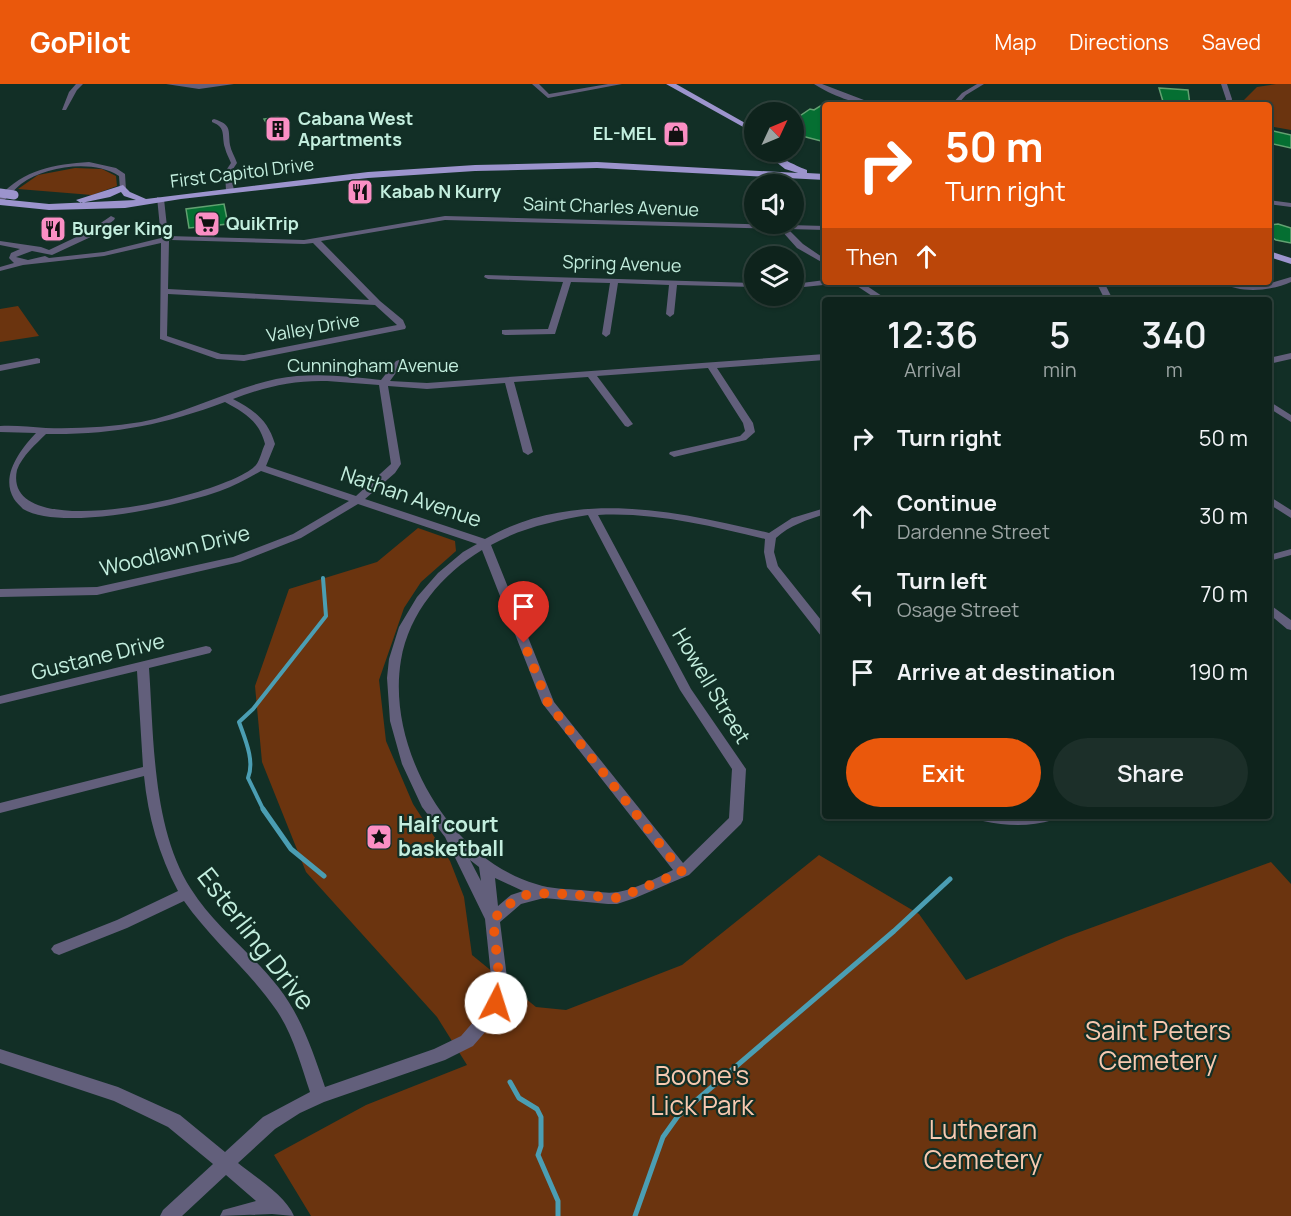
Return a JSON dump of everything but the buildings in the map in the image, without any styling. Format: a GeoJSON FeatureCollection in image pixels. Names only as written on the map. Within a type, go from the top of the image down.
{"type":"FeatureCollection","features":[{"type":"Feature","properties":{"kind":"main road"},"geometry":{"type":"LineString","coordinates":[[670,84],[744,125]]}},
{"type":"Feature","properties":{"kind":"main road"},"geometry":{"type":"LineString","coordinates":[[737,172],[765,162]]}},
{"type":"Feature","properties":{"kind":"main road"},"geometry":{"type":"LineString","coordinates":[[779,162],[797,171],[822,176]]}},
{"type":"Feature","properties":{"kind":"main road","name":"First Capitol Drive"},"geometry":{"type":"LineString","coordinates":[[0,193],[6,200],[81,204],[141,201],[420,170],[607,166],[748,174]]}},
{"type":"Feature","properties":{"kind":"main road","name":"First Capitol Drive"},"geometry":{"type":"LineString","coordinates":[[580,167],[597,170],[744,178]]}},
{"type":"Feature","properties":{"kind":"main road"},"geometry":{"type":"LineString","coordinates":[[720,176],[744,182]]}},
{"type":"Feature","properties":{"kind":"main road","name":"First Capitol Drive"},"geometry":{"type":"LineString","coordinates":[[804,178],[822,177]]}},
{"type":"Feature","properties":{"kind":"main road","name":"First Capitol Drive"},"geometry":{"type":"LineString","coordinates":[[804,181],[822,183]]}},
{"type":"Feature","properties":{"kind":"main road"},"geometry":{"type":"LineString","coordinates":[[804,184],[813,182]]}},
{"type":"Feature","properties":{"kind":"main road"},"geometry":{"type":"LineString","coordinates":[[81,204],[123,188],[127,194],[141,201]]}},
{"type":"Feature","properties":{"kind":"main road"},"geometry":{"type":"LineString","coordinates":[[81,204],[111,218],[141,201]]}},
{"type":"Feature","properties":{"kind":"main road"},"geometry":{"type":"LineString","coordinates":[[1272,249],[1291,255]]}},
{"type":"Feature","properties":{"kind":"main road"},"geometry":{"type":"LineString","coordinates":[[1272,255],[1291,261]]}},
{"type":"Feature","properties":{"kind":"street"},"geometry":{"type":"LineString","coordinates":[[64,109],[70,102],[72,91],[80,84]]}},
{"type":"Feature","properties":{"kind":"street"},"geometry":{"type":"LineString","coordinates":[[169,84],[200,87],[231,84]]}},
{"type":"Feature","properties":{"kind":"street"},"geometry":{"type":"LineString","coordinates":[[535,84],[548,96],[619,84]]}},
{"type":"Feature","properties":{"kind":"street"},"geometry":{"type":"LineString","coordinates":[[809,84],[849,102]]}},
{"type":"Feature","properties":{"kind":"street"},"geometry":{"type":"LineString","coordinates":[[818,84],[863,102]]}},
{"type":"Feature","properties":{"kind":"street"},"geometry":{"type":"LineString","coordinates":[[957,102],[964,94],[981,84]]}},
{"type":"Feature","properties":{"kind":"street"},"geometry":{"type":"LineString","coordinates":[[1224,84],[1228,102]]}},
{"type":"Feature","properties":{"kind":"street"},"geometry":{"type":"LineString","coordinates":[[214,121],[222,124],[226,131],[227,145],[234,163],[228,175],[230,191]]}},
{"type":"Feature","properties":{"kind":"street"},"geometry":{"type":"LineString","coordinates":[[6,200],[22,179],[42,171],[63,167],[95,165],[113,169],[123,175],[123,188]]}},
{"type":"Feature","properties":{"kind":"street"},"geometry":{"type":"LineString","coordinates":[[160,199],[165,239],[164,291],[377,303]]}},
{"type":"Feature","properties":{"kind":"street"},"geometry":{"type":"LineString","coordinates":[[1272,202],[1291,205]]}},
{"type":"Feature","properties":{"kind":"street"},"geometry":{"type":"LineString","coordinates":[[38,261],[49,253],[100,229],[111,218]]}},
{"type":"Feature","properties":{"kind":"street","name":"Saint Charles Avenue"},"geometry":{"type":"LineString","coordinates":[[0,267],[82,256],[177,237],[291,243],[445,219],[744,224]]}},
{"type":"Feature","properties":{"kind":"street","name":"Saint Charles Avenue"},"geometry":{"type":"LineString","coordinates":[[804,227],[822,228]]}},
{"type":"Feature","properties":{"kind":"street"},"geometry":{"type":"LineString","coordinates":[[789,234],[800,246],[822,260]]}},
{"type":"Feature","properties":{"kind":"street"},"geometry":{"type":"LineString","coordinates":[[315,240],[377,303]]}},
{"type":"Feature","properties":{"kind":"street"},"geometry":{"type":"LineString","coordinates":[[0,267],[13,257],[37,248],[77,241]]}},
{"type":"Feature","properties":{"kind":"street"},"geometry":{"type":"LineString","coordinates":[[77,241],[69,249],[74,254],[82,256]]}},
{"type":"Feature","properties":{"kind":"street"},"geometry":{"type":"LineString","coordinates":[[2,242],[37,248],[49,253]]}},
{"type":"Feature","properties":{"kind":"street"},"geometry":{"type":"LineString","coordinates":[[2,242],[16,262],[25,263]]}},
{"type":"Feature","properties":{"kind":"street","name":"Saint Charles Avenue"},"geometry":{"type":"LineString","coordinates":[[49,253],[82,256]]}},
{"type":"Feature","properties":{"kind":"street","name":"Spring Avenue"},"geometry":{"type":"LineString","coordinates":[[488,277],[744,285]]}},
{"type":"Feature","properties":{"kind":"street"},"geometry":{"type":"LineString","coordinates":[[505,332],[552,332],[568,279]]}},
{"type":"Feature","properties":{"kind":"street"},"geometry":{"type":"LineString","coordinates":[[1234,285],[1256,287],[1275,285],[1291,279]]}},
{"type":"Feature","properties":{"kind":"street"},"geometry":{"type":"LineString","coordinates":[[606,334],[614,281]]}},
{"type":"Feature","properties":{"kind":"street"},"geometry":{"type":"LineString","coordinates":[[670,314],[673,282]]}},
{"type":"Feature","properties":{"kind":"street"},"geometry":{"type":"LineString","coordinates":[[804,285],[822,283]]}},
{"type":"Feature","properties":{"kind":"street"},"geometry":{"type":"LineString","coordinates":[[860,285],[879,297]]}},
{"type":"Feature","properties":{"kind":"street","name":"Valley Drive"},"geometry":{"type":"LineString","coordinates":[[164,291],[163,337],[231,359],[402,327],[400,322],[377,303]]}},
{"type":"Feature","properties":{"kind":"street"},"geometry":{"type":"LineString","coordinates":[[1272,360],[1291,356]]}},
{"type":"Feature","properties":{"kind":"street","name":"Cunningham Avenue"},"geometry":{"type":"LineString","coordinates":[[0,429],[102,430],[130,426],[181,414],[269,383],[296,379],[338,378],[383,384],[427,386],[822,357]]}},
{"type":"Feature","properties":{"kind":"street"},"geometry":{"type":"LineString","coordinates":[[0,368],[37,361]]}},
{"type":"Feature","properties":{"kind":"street"},"geometry":{"type":"LineString","coordinates":[[383,384],[399,363]]}},
{"type":"Feature","properties":{"kind":"street"},"geometry":{"type":"LineString","coordinates":[[674,454],[743,438],[750,432],[748,423],[711,366]]}},
{"type":"Feature","properties":{"kind":"street"},"geometry":{"type":"LineString","coordinates":[[591,374],[628,424]]}},
{"type":"Feature","properties":{"kind":"street"},"geometry":{"type":"LineString","coordinates":[[509,380],[528,452]]}},
{"type":"Feature","properties":{"kind":"street","name":"Woodlawn Drive"},"geometry":{"type":"LineString","coordinates":[[0,593],[97,591],[236,560],[297,536],[359,499],[396,464],[383,384]]}},
{"type":"Feature","properties":{"kind":"street"},"geometry":{"type":"LineString","coordinates":[[43,431],[13,468],[11,484],[17,499],[34,509],[58,516],[99,514],[138,508],[212,490],[260,467],[270,444],[264,424],[256,416],[225,398]]}},
{"type":"Feature","properties":{"kind":"street"},"geometry":{"type":"LineString","coordinates":[[1272,406],[1291,419]]}},
{"type":"Feature","properties":{"kind":"street","name":"Nathan Avenue"},"geometry":{"type":"LineString","coordinates":[[260,467],[485,543],[562,515],[591,512],[655,513],[771,537]]}},
{"type":"Feature","properties":{"kind":"street"},"geometry":{"type":"LineString","coordinates":[[1272,500],[1291,515]]}},
{"type":"Feature","properties":{"kind":"street","name":"Howell Street"},"geometry":{"type":"LineString","coordinates":[[591,512],[686,690],[739,769],[736,820],[682,872]]}},
{"type":"Feature","properties":{"kind":"street"},"geometry":{"type":"LineString","coordinates":[[822,513],[792,521],[780,528],[771,537],[769,552],[773,567],[822,629]]}},
{"type":"Feature","properties":{"kind":"street"},"geometry":{"type":"LineString","coordinates":[[493,920],[516,899],[526,895],[550,893],[618,898],[682,872],[548,703],[485,543],[450,567],[422,595],[406,626],[395,659],[394,702],[401,747],[437,819],[449,831],[486,864],[529,888],[550,893]]}},
{"type":"Feature","properties":{"kind":"street"},"geometry":{"type":"LineString","coordinates":[[1272,557],[1291,552]]}},
{"type":"Feature","properties":{"kind":"street"},"geometry":{"type":"LineString","coordinates":[[1272,610],[1291,626]]}},
{"type":"Feature","properties":{"kind":"street","name":"Gustane Drive"},"geometry":{"type":"LineString","coordinates":[[0,700],[206,650]]}},
{"type":"Feature","properties":{"kind":"street","name":"Esterling Drive"},"geometry":{"type":"LineString","coordinates":[[143,667],[150,770],[161,833],[170,864],[186,894],[283,1006],[298,1034],[320,1096]]}},
{"type":"Feature","properties":{"kind":"street"},"geometry":{"type":"LineString","coordinates":[[0,808],[150,770]]}},
{"type":"Feature","properties":{"kind":"street"},"geometry":{"type":"LineString","coordinates":[[996,819],[1030,821],[1037,819]]}},
{"type":"Feature","properties":{"kind":"street"},"geometry":{"type":"LineString","coordinates":[[449,831],[493,920]]}},
{"type":"Feature","properties":{"kind":"street"},"geometry":{"type":"LineString","coordinates":[[169,1216],[269,1123],[320,1096],[439,1055],[467,1041],[479,1028],[496,1003],[500,986],[486,864]]}},
{"type":"Feature","properties":{"kind":"street"},"geometry":{"type":"LineString","coordinates":[[59,949],[122,924],[186,894]]}},
{"type":"Feature","properties":{"kind":"street"},"geometry":{"type":"LineString","coordinates":[[0,1056],[118,1095],[174,1121],[280,1210]]}},
{"type":"Feature","properties":{"kind":"street"},"geometry":{"type":"LineString","coordinates":[[229,1216],[280,1210]]}},
{"type":"Feature","properties":{"kind":"green space"},"geometry":{"type":"Polygon","coordinates":[[[1291,84],[1291,130],[1272,127],[1272,102],[1242,102],[1257,87],[1291,84]]]}},
{"type":"Feature","properties":{"kind":"green space"},"geometry":{"type":"Polygon","coordinates":[[[75,168],[102,169],[116,176],[117,186],[92,195],[18,189],[38,175],[75,168]]]}},
{"type":"Feature","properties":{"kind":"green space"},"geometry":{"type":"Polygon","coordinates":[[[18,306],[39,336],[0,342],[0,309],[18,306]]]}},
{"type":"Feature","properties":{"kind":"green space","name":"Boone's Lick Park"},"geometry":{"type":"Polygon","coordinates":[[[418,528],[455,541],[456,551],[421,582],[404,608],[379,680],[386,741],[413,804],[450,861],[464,897],[472,955],[536,1007],[566,1010],[682,965],[819,855],[919,914],[966,980],[1066,937],[1271,862],[1291,884],[1291,1216],[311,1216],[274,1155],[366,1105],[467,1065],[437,1017],[306,872],[262,762],[255,686],[289,589],[377,562],[418,528]]]}},
{"type":"Feature","properties":{"kind":"waterway"},"geometry":{"type":"LineString","coordinates":[[263,809],[248,778],[250,757],[239,722],[253,709],[326,616],[323,578]]}},
{"type":"Feature","properties":{"kind":"waterway"},"geometry":{"type":"LineString","coordinates":[[263,809],[291,849],[324,876]]}},
{"type":"Feature","properties":{"kind":"waterway"},"geometry":{"type":"LineString","coordinates":[[635,1216],[663,1137],[678,1116],[894,931],[950,879]]}},
{"type":"Feature","properties":{"kind":"waterway"},"geometry":{"type":"LineString","coordinates":[[510,1082],[519,1098],[537,1109],[541,1117],[541,1146],[538,1155],[558,1201],[558,1216]]}},
{"type":"Feature","properties":{"kind":"place","name":"Cabana West Apartments"},"geometry":{"type":"Point","coordinates":[278,129]}},
{"type":"Feature","properties":{"kind":"place","name":"EL-MEL"},"geometry":{"type":"Point","coordinates":[676,134]}},
{"type":"Feature","properties":{"kind":"place","name":"Kabab N Kurry"},"geometry":{"type":"Point","coordinates":[360,192]}},
{"type":"Feature","properties":{"kind":"place","name":"QuikTrip"},"geometry":{"type":"Point","coordinates":[207,224]}},
{"type":"Feature","properties":{"kind":"place","name":"Burger King"},"geometry":{"type":"Point","coordinates":[53,229]}},
{"type":"Feature","properties":{"kind":"place","name":"Half court basketball"},"geometry":{"type":"Point","coordinates":[379,837]}},
{"type":"Feature","properties":{"kind":"route"},"geometry":{"type":"LineString","coordinates":[[496,1003],[500,986],[493,920],[506,906],[526,895],[550,893],[618,898],[682,872],[548,703],[524,643]]}},
{"type":"Feature","properties":{"kind":"park label","name":"Saint Peters Cemetery"},"geometry":{"type":"Point","coordinates":[1158,1046]}},
{"type":"Feature","properties":{"kind":"park label","name":"Lutheran Cemetery"},"geometry":{"type":"Point","coordinates":[983,1145]}}]}
